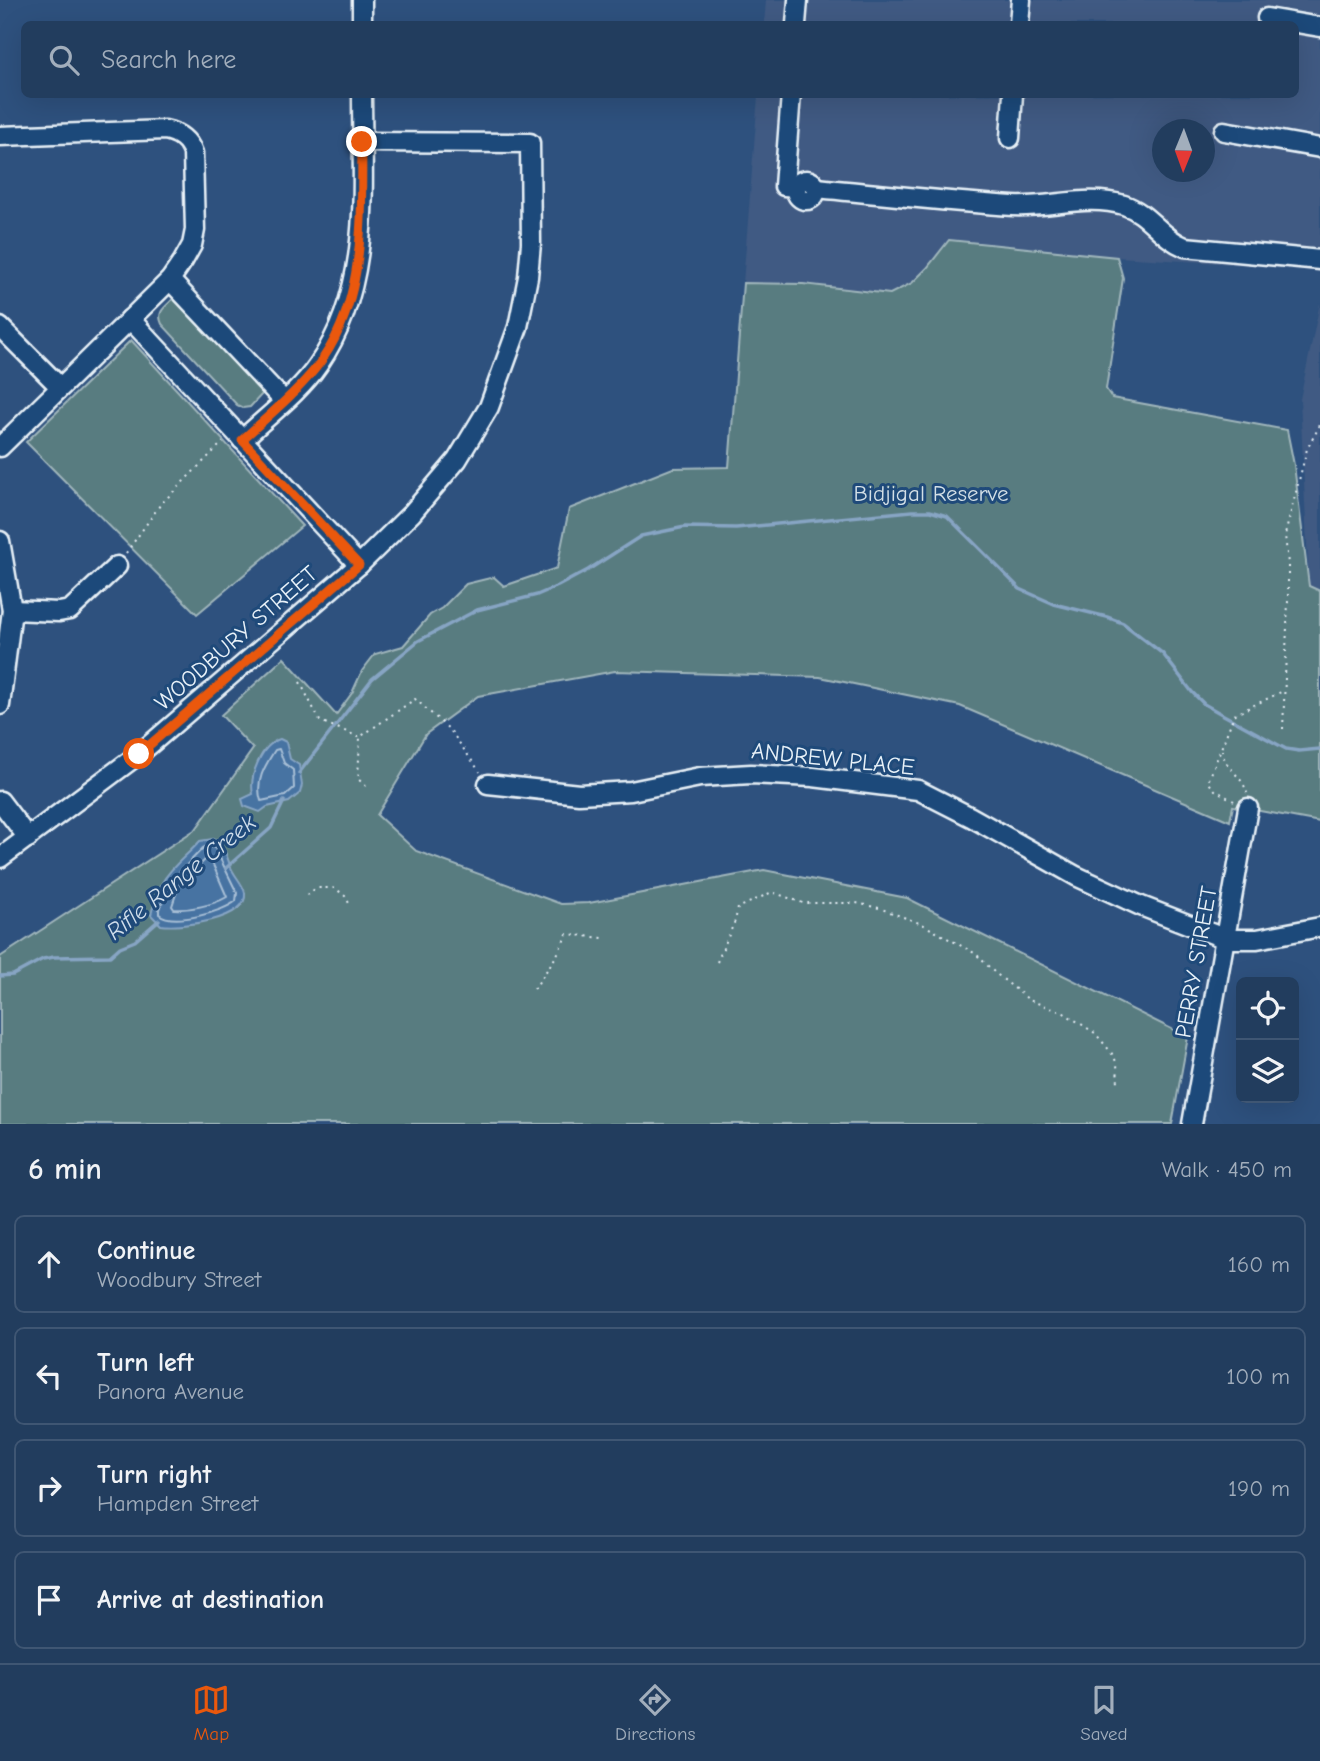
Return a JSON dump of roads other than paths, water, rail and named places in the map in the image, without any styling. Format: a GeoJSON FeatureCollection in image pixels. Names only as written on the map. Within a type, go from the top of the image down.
{"type":"FeatureCollection","features":[{"type":"Feature","properties":{"kind":"street"},"geometry":{"type":"LineString","coordinates":[[362,0],[362,21]]}},
{"type":"Feature","properties":{"kind":"street"},"geometry":{"type":"LineString","coordinates":[[796,21],[798,0]]}},
{"type":"Feature","properties":{"kind":"street"},"geometry":{"type":"LineString","coordinates":[[1019,21],[1021,0]]}},
{"type":"Feature","properties":{"kind":"street"},"geometry":{"type":"LineString","coordinates":[[1267,18],[1285,21]]}},
{"type":"Feature","properties":{"kind":"street"},"geometry":{"type":"LineString","coordinates":[[1299,23],[1320,27]]}},
{"type":"Feature","properties":{"kind":"street"},"geometry":{"type":"LineString","coordinates":[[238,436],[284,401],[317,367],[349,304],[360,257],[362,98]]}},
{"type":"Feature","properties":{"kind":"street"},"geometry":{"type":"LineString","coordinates":[[791,98],[784,187],[796,187],[802,181],[808,180],[816,188],[1016,206],[1077,201],[1115,203],[1140,212],[1165,237],[1185,247],[1320,260]]}},
{"type":"Feature","properties":{"kind":"street"},"geometry":{"type":"LineString","coordinates":[[1010,138],[1013,98]]}},
{"type":"Feature","properties":{"kind":"street"},"geometry":{"type":"LineString","coordinates":[[0,136],[165,130],[189,134],[194,158],[194,237],[188,253],[170,280],[0,447]]}},
{"type":"Feature","properties":{"kind":"street"},"geometry":{"type":"LineString","coordinates":[[1224,131],[1320,148]]}},
{"type":"Feature","properties":{"kind":"street","name":"WOODBURY STREET"},"geometry":{"type":"LineString","coordinates":[[0,858],[139,754],[359,565],[412,513],[457,460],[489,407],[518,327],[528,277],[531,243],[530,143],[362,142]]}},
{"type":"Feature","properties":{"kind":"street"},"geometry":{"type":"LineString","coordinates":[[170,280],[284,401]]}},
{"type":"Feature","properties":{"kind":"street"},"geometry":{"type":"LineString","coordinates":[[130,319],[359,565]]}},
{"type":"Feature","properties":{"kind":"street"},"geometry":{"type":"LineString","coordinates":[[0,327],[60,387]]}},
{"type":"Feature","properties":{"kind":"street"},"geometry":{"type":"LineString","coordinates":[[0,541],[12,610],[0,705]]}},
{"type":"Feature","properties":{"kind":"street"},"geometry":{"type":"LineString","coordinates":[[12,610],[70,610],[117,566]]}},
{"type":"Feature","properties":{"kind":"street","name":"ANDREW PLACE"},"geometry":{"type":"LineString","coordinates":[[488,784],[579,794],[631,791],[700,777],[751,774],[813,777],[918,790],[1076,876],[1141,906],[1226,939]]}},
{"type":"Feature","properties":{"kind":"street"},"geometry":{"type":"LineString","coordinates":[[0,801],[28,838]]}},
{"type":"Feature","properties":{"kind":"street","name":"PERRY STREET"},"geometry":{"type":"LineString","coordinates":[[1192,1124],[1248,808]]}},
{"type":"Feature","properties":{"kind":"street"},"geometry":{"type":"LineString","coordinates":[[1226,939],[1257,939],[1320,927]]}},
{"type":"Feature","properties":{"kind":"water"},"geometry":{"type":"Polygon","coordinates":[[[280,739],[286,742],[290,759],[299,765],[302,785],[300,793],[289,802],[267,807],[260,812],[244,806],[242,799],[253,794],[255,770],[262,754],[273,742],[280,739]]]}},
{"type":"Feature","properties":{"kind":"water"},"geometry":{"type":"Polygon","coordinates":[[[213,839],[222,846],[231,869],[242,886],[245,893],[243,902],[236,910],[211,920],[183,925],[161,925],[151,915],[162,883],[200,841],[213,839]]]}},
{"type":"Feature","properties":{"kind":"waterway","name":"Rifle Range Creek"},"geometry":{"type":"LineString","coordinates":[[299,773],[372,679],[418,641],[477,610],[537,595],[558,586],[641,536],[685,527],[736,528],[912,511],[930,511],[947,516],[1020,589],[1054,604],[1123,623],[1163,654],[1204,704],[1286,749],[1320,749]]}},
{"type":"Feature","properties":{"kind":"waterway","name":"Rifle Range Creek"},"geometry":{"type":"LineString","coordinates":[[226,868],[271,828],[284,801]]}},
{"type":"Feature","properties":{"kind":"waterway","name":"Rifle Range Creek"},"geometry":{"type":"LineString","coordinates":[[0,976],[13,975],[43,959],[110,956],[120,947],[135,941],[159,920]]}},
{"type":"Feature","properties":{"kind":"park label","name":"Bidjigal Reserve"},"geometry":{"type":"Point","coordinates":[931,493]}}]}
